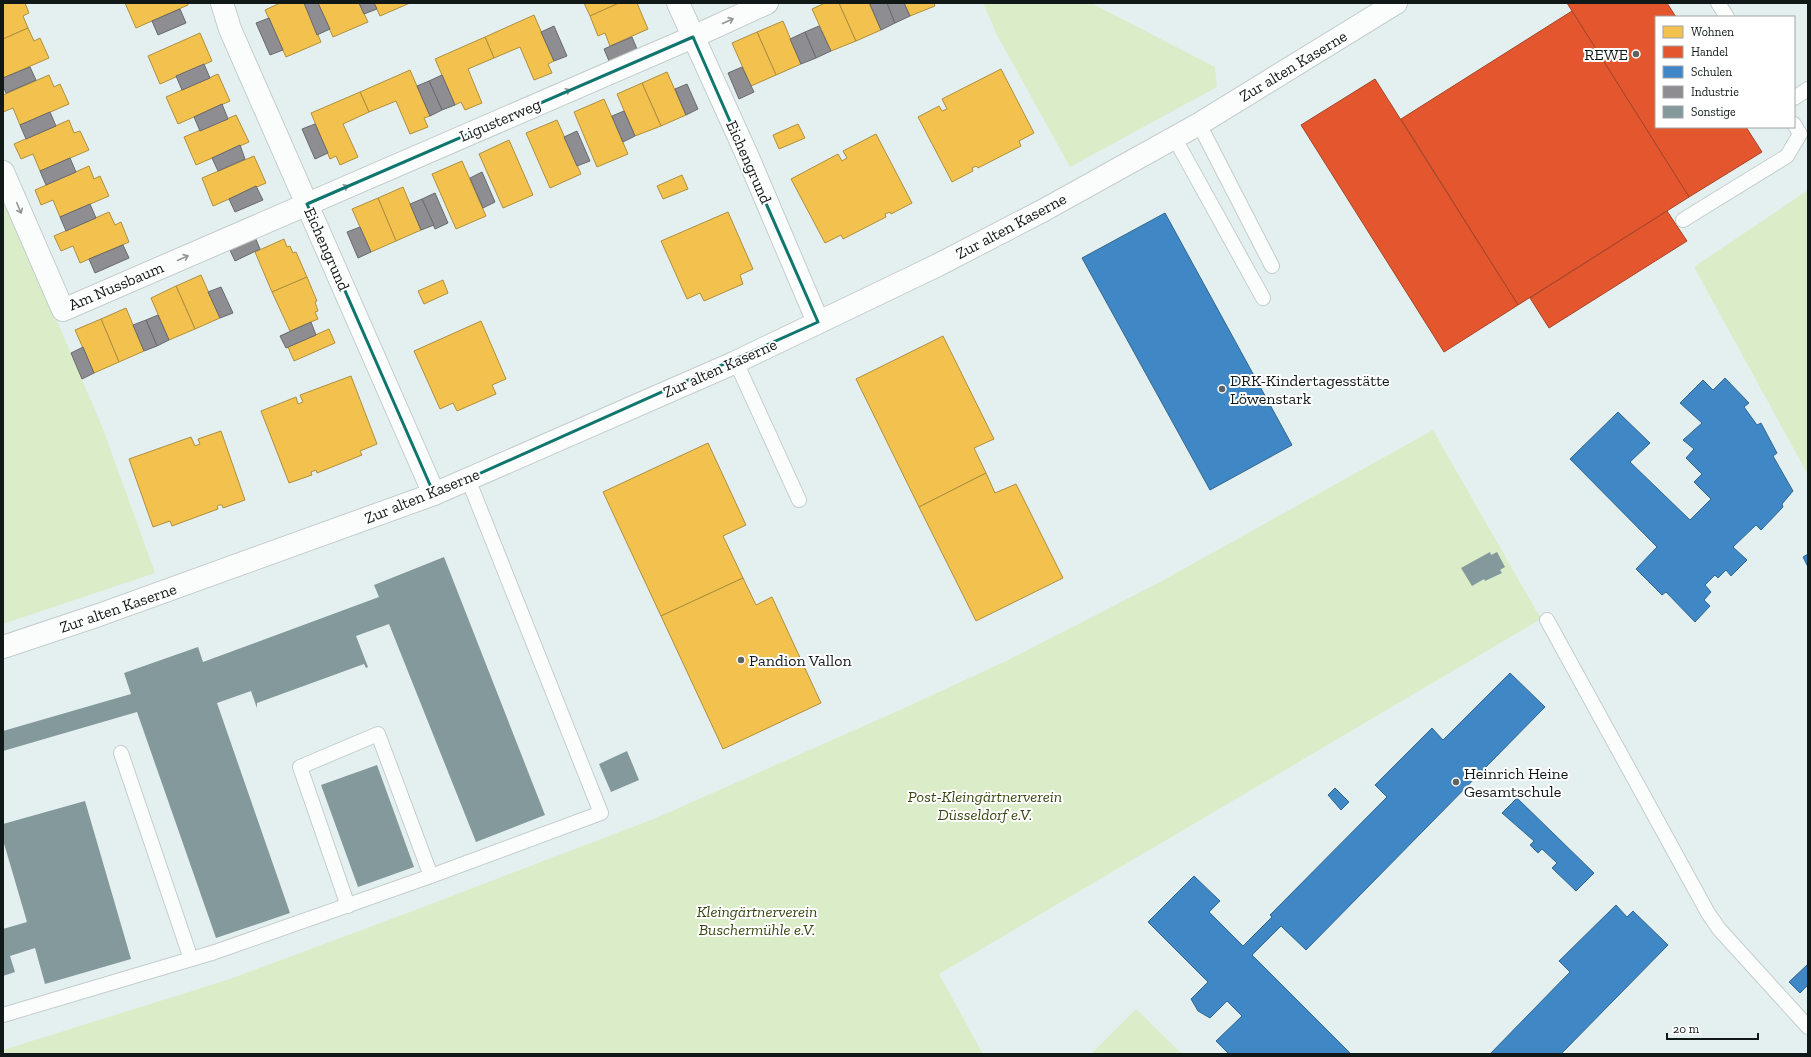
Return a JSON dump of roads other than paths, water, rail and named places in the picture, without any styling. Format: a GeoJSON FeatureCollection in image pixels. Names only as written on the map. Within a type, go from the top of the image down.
{"type":"FeatureCollection","features":[{"type":"Feature","properties":{"kind":"street","name":"Eichengrund"},"geometry":{"type":"LineString","coordinates":[[222,3],[230,28],[434,494]]}},
{"type":"Feature","properties":{"kind":"street","name":"Eichengrund"},"geometry":{"type":"LineString","coordinates":[[678,3],[692,37],[747,155],[818,322]]}},
{"type":"Feature","properties":{"kind":"street","name":"Ligusterweg"},"geometry":{"type":"LineString","coordinates":[[307,204],[767,3]]}},
{"type":"Feature","properties":{"kind":"street","name":"Zur alten Kaserne"},"geometry":{"type":"LineString","coordinates":[[3,647],[99,615],[434,494],[736,362],[945,261],[1044,210],[1199,124],[1375,9],[1396,3]]}},
{"type":"Feature","properties":{"kind":"street","name":"Am Nussbaum"},"geometry":{"type":"LineString","coordinates":[[3,172],[63,310],[307,204]]}},
{"type":"Feature","properties":{"kind":"lane"},"geometry":{"type":"LineString","coordinates":[[1718,3],[1726,16]]}},
{"type":"Feature","properties":{"kind":"lane"},"geometry":{"type":"LineString","coordinates":[[1795,97],[1808,89]]}},
{"type":"Feature","properties":{"kind":"lane"},"geometry":{"type":"LineString","coordinates":[[1199,124],[1272,266]]}},
{"type":"Feature","properties":{"kind":"lane"},"geometry":{"type":"LineString","coordinates":[[1683,220],[1786,156],[1800,134],[1795,126]]}},
{"type":"Feature","properties":{"kind":"lane"},"geometry":{"type":"LineString","coordinates":[[1174,137],[1263,298]]}},
{"type":"Feature","properties":{"kind":"lane"},"geometry":{"type":"LineString","coordinates":[[736,362],[799,500]]}},
{"type":"Feature","properties":{"kind":"lane"},"geometry":{"type":"LineString","coordinates":[[3,1015],[191,959],[348,906],[601,813],[468,479]]}},
{"type":"Feature","properties":{"kind":"lane"},"geometry":{"type":"LineString","coordinates":[[1547,620],[1708,913],[1719,929],[1808,1027]]}},
{"type":"Feature","properties":{"kind":"lane"},"geometry":{"type":"LineString","coordinates":[[348,906],[300,767],[378,734],[431,876]]}},
{"type":"Feature","properties":{"kind":"lane"},"geometry":{"type":"LineString","coordinates":[[121,753],[191,959]]}},
{"type":"Feature","properties":{"kind":"place","name":"REWE"},"geometry":{"type":"Point","coordinates":[1636,54]}},
{"type":"Feature","properties":{"kind":"place","name":"DRK-Kindertagesstätte Löwenstark"},"geometry":{"type":"Point","coordinates":[1222,389]}},
{"type":"Feature","properties":{"kind":"place","name":"Pandion Vallon"},"geometry":{"type":"Point","coordinates":[741,660]}},
{"type":"Feature","properties":{"kind":"place","name":"Heinrich Heine Gesamtschule"},"geometry":{"type":"Point","coordinates":[1456,782]}},
{"type":"Feature","properties":{"kind":"park label","name":"Post-Kleingärtnerverein Düsseldorf e.V."},"geometry":{"type":"Point","coordinates":[985,805]}},
{"type":"Feature","properties":{"kind":"park label","name":"Kleingärtnerverein Buschermühle e.V."},"geometry":{"type":"Point","coordinates":[757,920]}}]}
